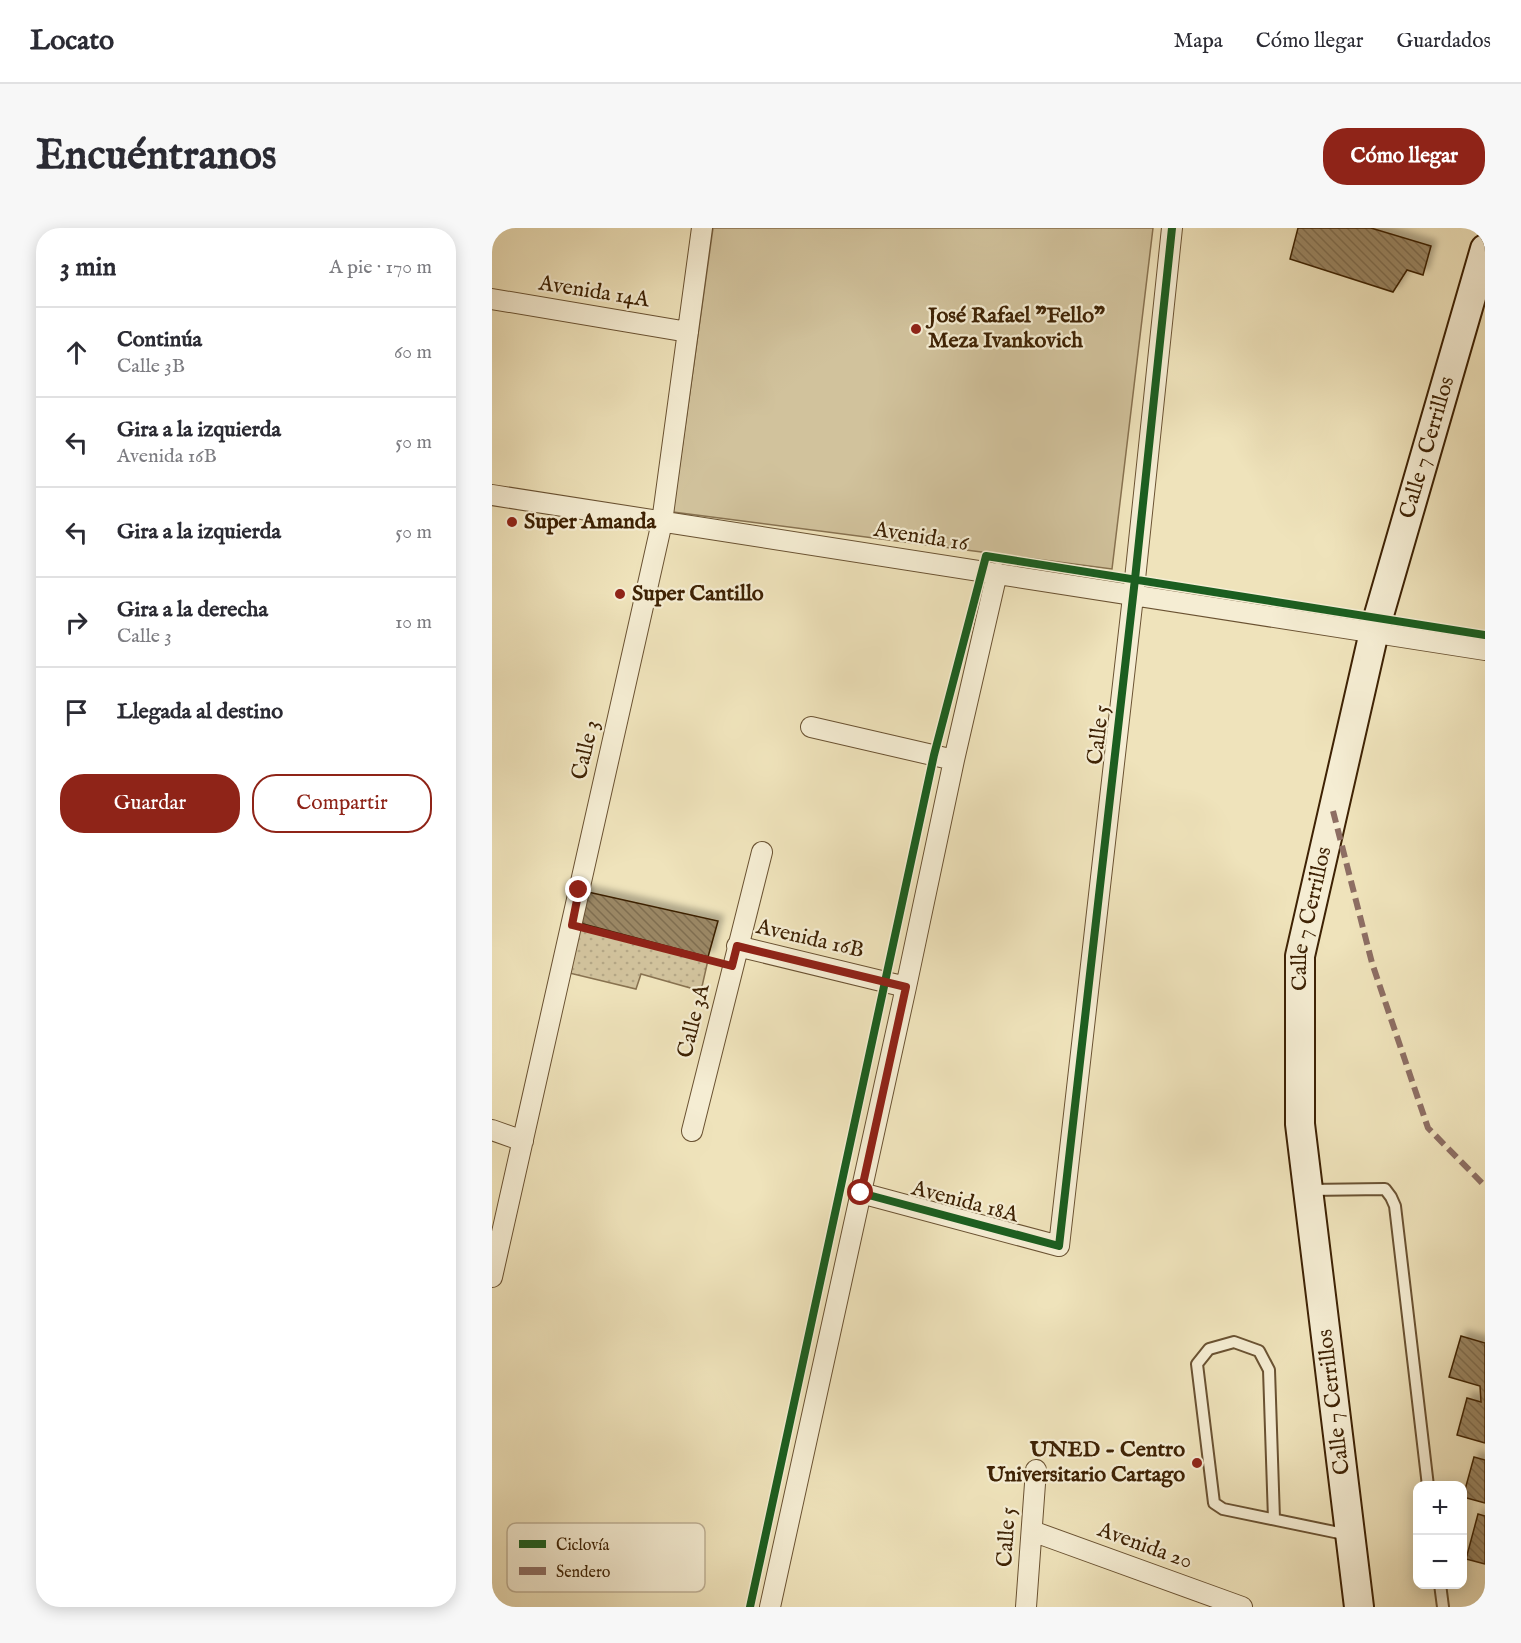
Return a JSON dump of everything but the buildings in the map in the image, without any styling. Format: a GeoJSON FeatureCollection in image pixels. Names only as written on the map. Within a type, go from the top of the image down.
{"type":"FeatureCollection","features":[{"type":"Feature","properties":{"kind":"main road","name":"Calle 7 Cerrillos"},"geometry":{"type":"LineString","coordinates":[[1359,1607],[1300,1124],[1300,956],[1374,632],[1485,249]]}},
{"type":"Feature","properties":{"kind":"street","name":"Calle 3"},"geometry":{"type":"LineString","coordinates":[[492,1277],[662,522],[702,228]]}},
{"type":"Feature","properties":{"kind":"street","name":"Calle 5"},"geometry":{"type":"LineString","coordinates":[[1059,1246],[1134,595],[1172,228]]}},
{"type":"Feature","properties":{"kind":"street","name":"Avenida 14A"},"geometry":{"type":"LineString","coordinates":[[492,299],[688,332]]}},
{"type":"Feature","properties":{"kind":"street","name":"Avenida 16"},"geometry":{"type":"LineString","coordinates":[[493,500],[662,522],[1485,650]]}},
{"type":"Feature","properties":{"kind":"street"},"geometry":{"type":"LineString","coordinates":[[774,1606],[954,760],[997,573]]}},
{"type":"Feature","properties":{"kind":"street"},"geometry":{"type":"LineString","coordinates":[[811,727],[954,760]]}},
{"type":"Feature","properties":{"kind":"street","name":"Calle 3A"},"geometry":{"type":"LineString","coordinates":[[692,1131],[762,852]]}},
{"type":"Feature","properties":{"kind":"street","name":"Avenida 16B"},"geometry":{"type":"LineString","coordinates":[[735,956],[906,987]]}},
{"type":"Feature","properties":{"kind":"street"},"geometry":{"type":"LineString","coordinates":[[492,1130],[523,1140]]}},
{"type":"Feature","properties":{"kind":"street","name":"Avenida 18A"},"geometry":{"type":"LineString","coordinates":[[861,1193],[1059,1246]]}},
{"type":"Feature","properties":{"kind":"street","name":"Calle 5"},"geometry":{"type":"LineString","coordinates":[[1026,1607],[1036,1470]]}},
{"type":"Feature","properties":{"kind":"street","name":"Avenida 20"},"geometry":{"type":"LineString","coordinates":[[1032,1531],[1242,1607]]}},
{"type":"Feature","properties":{"kind":"lane"},"geometry":{"type":"LineString","coordinates":[[1308,1190],[1385,1189],[1395,1206],[1428,1481]]}},
{"type":"Feature","properties":{"kind":"lane"},"geometry":{"type":"LineString","coordinates":[[1274,1520],[1269,1370],[1259,1351],[1234,1342],[1209,1349],[1197,1364],[1214,1503],[1223,1509],[1274,1520],[1350,1535]]}},
{"type":"Feature","properties":{"kind":"lane"},"geometry":{"type":"LineString","coordinates":[[1441,1589],[1443,1607]]}},
{"type":"Feature","properties":{"kind":"path"},"geometry":{"type":"LineString","coordinates":[[572,925],[735,956]]}},
{"type":"Feature","properties":{"kind":"shaded area"},"geometry":{"type":"Polygon","coordinates":[[[713,228],[1153,228],[1112,569],[673,512],[713,228]]]}},
{"type":"Feature","properties":{"kind":"shaded area"},"geometry":{"type":"Polygon","coordinates":[[[572,925],[708,960],[701,991],[641,974],[636,989],[561,971],[572,925]]]}},
{"type":"Feature","properties":{"kind":"marked path"},"geometry":{"type":"LineString","coordinates":[[1333,811],[1372,963],[1428,1128],[1485,1186]]}},
{"type":"Feature","properties":{"kind":"cycle path"},"geometry":{"type":"LineString","coordinates":[[861,1193],[1059,1246],[1135,579],[1172,228]]}},
{"type":"Feature","properties":{"kind":"cycle path"},"geometry":{"type":"LineString","coordinates":[[750,1607],[934,755],[986,556],[1485,635]]}},
{"type":"Feature","properties":{"kind":"place","name":"José Rafael \"Fello\" Meza Ivankovich"},"geometry":{"type":"Point","coordinates":[916,329]}},
{"type":"Feature","properties":{"kind":"place","name":"Super Amanda"},"geometry":{"type":"Point","coordinates":[512,522]}},
{"type":"Feature","properties":{"kind":"place","name":"Super Cantillo"},"geometry":{"type":"Point","coordinates":[620,594]}},
{"type":"Feature","properties":{"kind":"place","name":"UNED - Centro Universitario Cartago"},"geometry":{"type":"Point","coordinates":[1197,1463]}},
{"type":"Feature","properties":{"kind":"route"},"geometry":{"type":"LineString","coordinates":[[579,890],[572,925],[732,966],[737,946],[906,987],[861,1193]]}}]}
